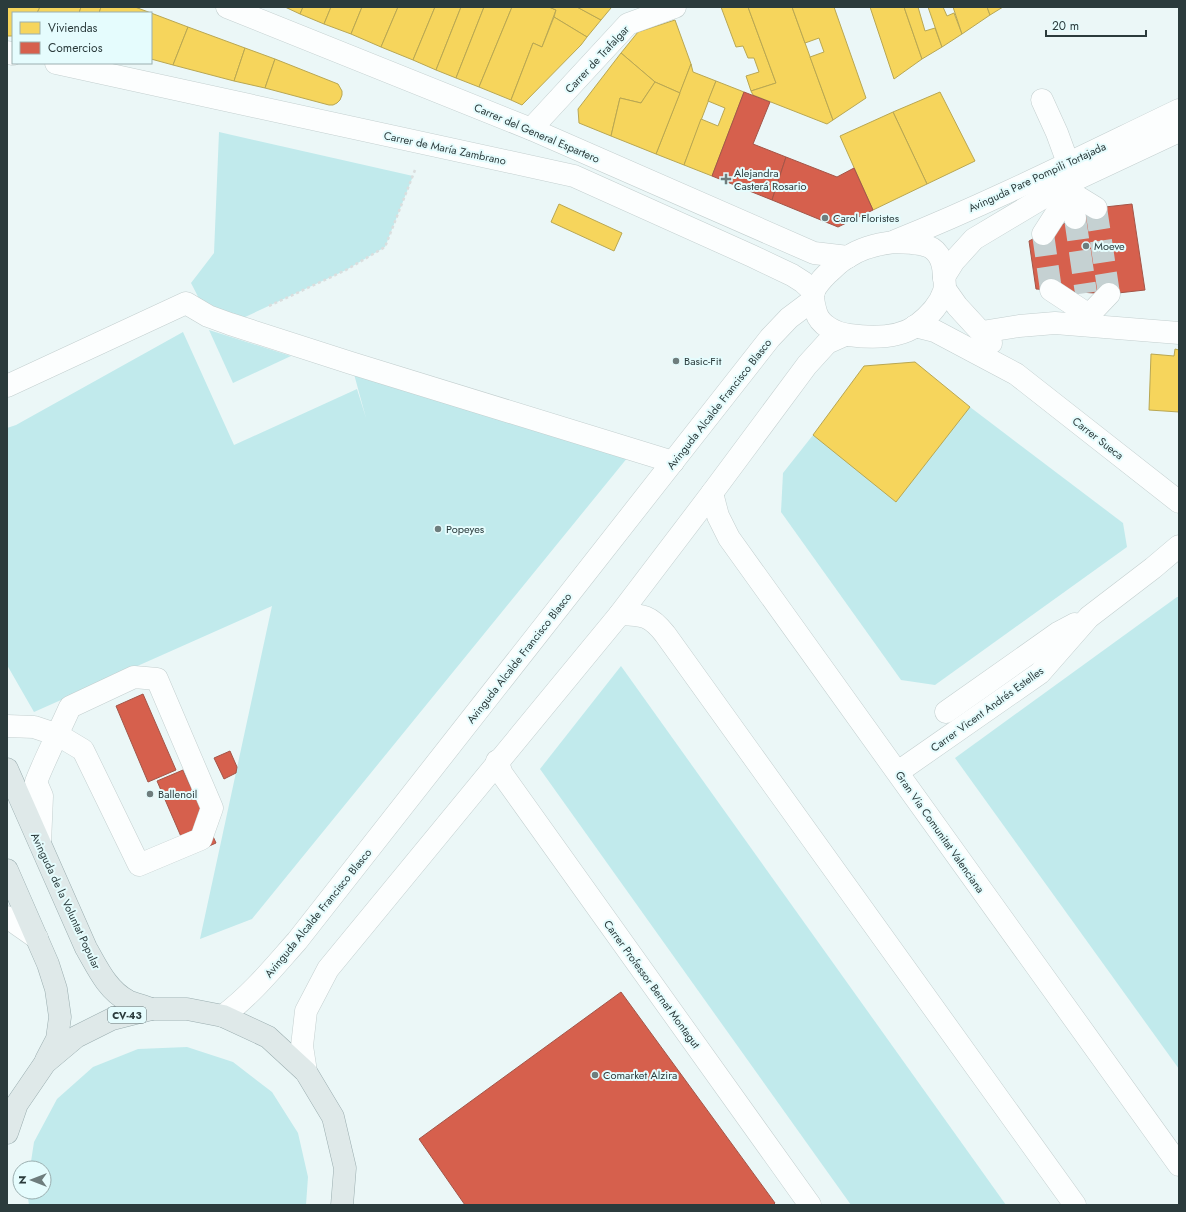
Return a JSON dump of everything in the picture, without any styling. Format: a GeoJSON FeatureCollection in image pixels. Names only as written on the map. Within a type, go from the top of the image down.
{"type":"FeatureCollection","features":[{"type":"Feature","properties":{"kind":"main road","name":"Avinguda de la Voluntat Popular"},"geometry":{"type":"LineString","coordinates":[[7,769],[86,948],[100,974],[112,988],[127,1000],[151,1009]]}},
{"type":"Feature","properties":{"kind":"main road"},"geometry":{"type":"LineString","coordinates":[[7,870],[48,964],[56,989],[60,1017],[57,1039],[45,1063]]}},
{"type":"Feature","properties":{"kind":"main road","name":"CV-43"},"geometry":{"type":"LineString","coordinates":[[7,1134],[17,1104],[45,1063],[76,1037],[112,1019],[151,1009],[187,1009],[223,1016],[268,1038],[306,1072],[333,1116],[345,1168],[342,1205]]}},
{"type":"Feature","properties":{"kind":"street","name":"Carrer del General Espartero"},"geometry":{"type":"LineString","coordinates":[[227,7],[531,130],[814,253],[848,257]]}},
{"type":"Feature","properties":{"kind":"street","name":"Carrer de Trafalgar"},"geometry":{"type":"LineString","coordinates":[[531,130],[625,15],[675,7]]}},
{"type":"Feature","properties":{"kind":"street","name":"Carrer de María Zambrano"},"geometry":{"type":"LineString","coordinates":[[61,64],[574,176],[792,275],[803,282],[814,296]]}},
{"type":"Feature","properties":{"kind":"street"},"geometry":{"type":"LineString","coordinates":[[1042,100],[1057,133],[1068,163]]}},
{"type":"Feature","properties":{"kind":"street","name":"Avinguda Pare Pompili Tortajada"},"geometry":{"type":"LineString","coordinates":[[894,242],[1015,189],[1179,110]]}},
{"type":"Feature","properties":{"kind":"street","name":"Avinguda Pare Pompili Tortajada"},"geometry":{"type":"LineString","coordinates":[[945,283],[954,261],[974,239],[1068,188],[1179,131]]}},
{"type":"Feature","properties":{"kind":"street"},"geometry":{"type":"LineString","coordinates":[[1068,188],[1096,208]]}},
{"type":"Feature","properties":{"kind":"street"},"geometry":{"type":"LineString","coordinates":[[1068,188],[1075,218]]}},
{"type":"Feature","properties":{"kind":"street"},"geometry":{"type":"LineString","coordinates":[[1043,234],[1068,188]]}},
{"type":"Feature","properties":{"kind":"street"},"geometry":{"type":"LineString","coordinates":[[894,242],[913,243],[928,246],[938,254],[943,265],[945,283],[937,304],[916,326],[898,334],[867,338],[845,335],[833,331],[824,324],[817,314],[814,296],[820,281],[848,257],[880,244],[894,242]]}},
{"type":"Feature","properties":{"kind":"street","name":"Carrer Sueca"},"geometry":{"type":"LineString","coordinates":[[945,283],[957,306],[982,332],[1016,374]]}},
{"type":"Feature","properties":{"kind":"street"},"geometry":{"type":"LineString","coordinates":[[1051,290],[1090,320]]}},
{"type":"Feature","properties":{"kind":"street"},"geometry":{"type":"LineString","coordinates":[[1086,293],[1090,320]]}},
{"type":"Feature","properties":{"kind":"street"},"geometry":{"type":"LineString","coordinates":[[1090,320],[1109,294]]}},
{"type":"Feature","properties":{"kind":"street","name":"Avinguda Alcalde Francisco Blasco"},"geometry":{"type":"LineString","coordinates":[[223,1016],[262,982],[296,941],[770,338],[789,318],[814,296]]}},
{"type":"Feature","properties":{"kind":"street"},"geometry":{"type":"LineString","coordinates":[[7,386],[186,303],[208,316],[230,324],[673,462]]}},
{"type":"Feature","properties":{"kind":"street"},"geometry":{"type":"LineString","coordinates":[[982,332],[1043,323],[1090,320],[1179,333]]}},
{"type":"Feature","properties":{"kind":"street","name":"Carrer Sueca"},"geometry":{"type":"LineString","coordinates":[[916,326],[935,331],[1016,374],[1179,502]]}},
{"type":"Feature","properties":{"kind":"street"},"geometry":{"type":"LineString","coordinates":[[306,1072],[302,1046],[306,1011],[328,969],[620,614],[807,365],[827,343],[845,335]]}},
{"type":"Feature","properties":{"kind":"street","name":"Gran Via Comunitat Valenciana"},"geometry":{"type":"LineString","coordinates":[[712,493],[718,516],[729,538],[1177,1158]]}},
{"type":"Feature","properties":{"kind":"street","name":"Carrer Vicent Andrés Estelles"},"geometry":{"type":"LineString","coordinates":[[898,772],[1040,673],[1089,616],[1153,568],[1179,546]]}},
{"type":"Feature","properties":{"kind":"street"},"geometry":{"type":"LineString","coordinates":[[620,614],[637,614],[647,617],[657,624],[665,634],[1075,1205]]}},
{"type":"Feature","properties":{"kind":"street"},"geometry":{"type":"LineString","coordinates":[[946,712],[1058,633],[1089,616]]}},
{"type":"Feature","properties":{"kind":"street"},"geometry":{"type":"LineString","coordinates":[[7,726],[34,727],[58,734],[83,750],[139,865],[201,839],[212,808],[157,679],[134,678],[70,707],[58,734],[43,763],[36,782],[42,796],[40,843]]}},
{"type":"Feature","properties":{"kind":"street","name":"Carrer Professor Bernat Montagut"},"geometry":{"type":"LineString","coordinates":[[498,761],[502,774],[810,1205]]}},
{"type":"Feature","properties":{"kind":"street"},"geometry":{"type":"LineString","coordinates":[[7,917],[37,938]]}},
{"type":"Feature","properties":{"kind":"path"},"geometry":{"type":"LineString","coordinates":[[230,324],[346,270],[385,247],[426,144]]}},
{"type":"Feature","properties":{"kind":"shaded area"},"geometry":{"type":"Polygon","coordinates":[[[219,132],[413,176],[385,247],[346,270],[230,324],[208,316],[191,283],[214,253],[219,132]]]}},
{"type":"Feature","properties":{"kind":"shaded area"},"geometry":{"type":"Polygon","coordinates":[[[209,330],[291,356],[233,383],[209,330]]]}},
{"type":"Feature","properties":{"kind":"shaded area"},"geometry":{"type":"Polygon","coordinates":[[[183,332],[234,445],[357,389],[366,418],[351,363],[628,457],[252,919],[200,939],[272,606],[34,712],[7,665],[7,428],[16,425],[183,332]]]}},
{"type":"Feature","properties":{"kind":"shaded area"},"geometry":{"type":"Polygon","coordinates":[[[970,407],[1123,523],[1127,547],[935,685],[901,680],[781,512],[783,473],[813,435],[970,407]]]}},
{"type":"Feature","properties":{"kind":"shaded area"},"geometry":{"type":"Polygon","coordinates":[[[1179,597],[1179,1069],[955,758],[1179,597]]]}},
{"type":"Feature","properties":{"kind":"shaded area"},"geometry":{"type":"Polygon","coordinates":[[[621,666],[1006,1205],[851,1205],[540,769],[621,666]]]}},
{"type":"Feature","properties":{"kind":"shaded area"},"geometry":{"type":"Polygon","coordinates":[[[187,1047],[233,1062],[272,1092],[298,1133],[308,1177],[306,1205],[29,1205],[28,1200],[52,1200],[52,1160],[31,1160],[34,1142],[57,1099],[93,1067],[138,1049],[187,1047]]]}},
{"type":"Feature","properties":{"kind":"building: Viviendas"},"geometry":{"type":"Polygon","coordinates":[[[7,7],[40,7],[38,12],[12,12],[12,36],[7,36],[7,7]]]}},
{"type":"Feature","properties":{"kind":"building: Viviendas"},"geometry":{"type":"Polygon","coordinates":[[[40,7],[81,7],[79,12],[38,12],[40,7]]]}},
{"type":"Feature","properties":{"kind":"building: Viviendas"},"geometry":{"type":"Polygon","coordinates":[[[81,7],[101,7],[99,12],[79,12],[81,7]]]}},
{"type":"Feature","properties":{"kind":"building: Viviendas"},"geometry":{"type":"Polygon","coordinates":[[[101,7],[135,7],[148,12],[99,12],[101,7]]]}},
{"type":"Feature","properties":{"kind":"building: Viviendas"},"geometry":{"type":"Polygon","coordinates":[[[285,7],[303,7],[300,14],[285,7]]]}},
{"type":"Feature","properties":{"kind":"building: Viviendas"},"geometry":{"type":"Polygon","coordinates":[[[303,7],[331,7],[324,24],[300,14],[303,7]]]}},
{"type":"Feature","properties":{"kind":"building: Viviendas"},"geometry":{"type":"Polygon","coordinates":[[[331,7],[362,7],[351,34],[324,24],[331,7]]]}},
{"type":"Feature","properties":{"kind":"building: Viviendas"},"geometry":{"type":"Polygon","coordinates":[[[362,7],[398,7],[381,47],[351,34],[362,7]]]}},
{"type":"Feature","properties":{"kind":"building: Viviendas"},"geometry":{"type":"Polygon","coordinates":[[[398,7],[435,7],[413,60],[381,47],[398,7]]]}},
{"type":"Feature","properties":{"kind":"building: Viviendas"},"geometry":{"type":"Polygon","coordinates":[[[435,7],[461,7],[436,70],[413,60],[435,7]]]}},
{"type":"Feature","properties":{"kind":"building: Viviendas"},"geometry":{"type":"Polygon","coordinates":[[[461,7],[484,7],[456,78],[436,70],[461,7]]]}},
{"type":"Feature","properties":{"kind":"building: Viviendas"},"geometry":{"type":"Polygon","coordinates":[[[484,7],[512,7],[479,87],[456,78],[484,7]]]}},
{"type":"Feature","properties":{"kind":"building: Viviendas"},"geometry":{"type":"Polygon","coordinates":[[[512,7],[549,7],[556,10],[542,47],[533,43],[511,100],[479,87],[512,7]]]}},
{"type":"Feature","properties":{"kind":"building: Viviendas"},"geometry":{"type":"Polygon","coordinates":[[[549,7],[577,7],[601,20],[587,37],[554,17],[556,10],[549,7]]]}},
{"type":"Feature","properties":{"kind":"building: Viviendas"},"geometry":{"type":"Polygon","coordinates":[[[577,7],[610,7],[611,8],[601,20],[577,7]]]}},
{"type":"Feature","properties":{"kind":"building: Viviendas"},"geometry":{"type":"Polygon","coordinates":[[[721,7],[748,7],[776,83],[751,91],[746,76],[759,72],[754,58],[748,58],[743,46],[736,47],[721,7]]]}},
{"type":"Feature","properties":{"kind":"building: Viviendas"},"geometry":{"type":"Polygon","coordinates":[[[748,7],[792,7],[833,120],[827,124],[753,95],[751,91],[776,83],[748,7]]]}},
{"type":"Feature","properties":{"kind":"building: Viviendas"},"geometry":{"type":"Polygon","coordinates":[[[792,7],[834,7],[866,98],[833,120],[810,57],[824,52],[819,38],[805,43],[792,7]]]}},
{"type":"Feature","properties":{"kind":"building: Viviendas"},"geometry":{"type":"Polygon","coordinates":[[[870,7],[904,7],[922,59],[894,79],[870,7]]]}},
{"type":"Feature","properties":{"kind":"building: Viviendas"},"geometry":{"type":"Polygon","coordinates":[[[904,7],[918,7],[925,31],[935,28],[942,47],[922,59],[904,7]]]}},
{"type":"Feature","properties":{"kind":"building: Viviendas"},"geometry":{"type":"Polygon","coordinates":[[[928,7],[943,7],[947,16],[954,13],[962,34],[942,47],[928,7]]]}},
{"type":"Feature","properties":{"kind":"building: Viviendas"},"geometry":{"type":"Polygon","coordinates":[[[953,7],[987,7],[990,15],[962,34],[953,7]]]}},
{"type":"Feature","properties":{"kind":"building: Viviendas"},"geometry":{"type":"Polygon","coordinates":[[[987,7],[1003,7],[990,15],[987,7]]]}},
{"type":"Feature","properties":{"kind":"building: Viviendas"},"geometry":{"type":"Polygon","coordinates":[[[152,13],[188,27],[173,65],[152,59],[152,13]]]}},
{"type":"Feature","properties":{"kind":"building: Viviendas"},"geometry":{"type":"Polygon","coordinates":[[[554,17],[587,37],[522,105],[511,100],[533,43],[542,47],[554,17]]]}},
{"type":"Feature","properties":{"kind":"building: Viviendas"},"geometry":{"type":"Polygon","coordinates":[[[675,20],[691,64],[680,93],[655,82],[621,53],[638,32],[675,20]]]}},
{"type":"Feature","properties":{"kind":"building: Viviendas"},"geometry":{"type":"Polygon","coordinates":[[[188,27],[245,48],[234,81],[173,65],[188,27]]]}},
{"type":"Feature","properties":{"kind":"building: Viviendas"},"geometry":{"type":"Polygon","coordinates":[[[245,48],[275,59],[265,88],[234,81],[245,48]]]}},
{"type":"Feature","properties":{"kind":"building: Viviendas"},"geometry":{"type":"Polygon","coordinates":[[[621,53],[655,82],[641,103],[620,98],[611,136],[579,123],[578,109],[621,53]]]}},
{"type":"Feature","properties":{"kind":"building: Viviendas"},"geometry":{"type":"Polygon","coordinates":[[[275,59],[338,84],[342,91],[340,100],[333,105],[329,105],[265,88],[275,59]]]}},
{"type":"Feature","properties":{"kind":"building: Viviendas"},"geometry":{"type":"Polygon","coordinates":[[[691,64],[693,72],[716,81],[684,165],[656,154],[691,64]]]}},
{"type":"Feature","properties":{"kind":"building: Viviendas"},"geometry":{"type":"Polygon","coordinates":[[[716,81],[744,92],[712,176],[684,165],[701,119],[718,126],[725,108],[708,101],[716,81]]]}},
{"type":"Feature","properties":{"kind":"building: Viviendas"},"geometry":{"type":"Polygon","coordinates":[[[655,82],[680,93],[656,154],[611,136],[620,98],[641,103],[655,82]]]}},
{"type":"Feature","properties":{"kind":"building: Viviendas"},"geometry":{"type":"Polygon","coordinates":[[[940,92],[975,161],[927,184],[893,112],[940,92]]]}},
{"type":"Feature","properties":{"kind":"building: Viviendas"},"geometry":{"type":"Polygon","coordinates":[[[893,112],[927,184],[873,210],[840,136],[893,112]]]}},
{"type":"Feature","properties":{"kind":"building: Viviendas"},"geometry":{"type":"Polygon","coordinates":[[[559,204],[622,233],[614,251],[551,222],[559,204]]]}},
{"type":"Feature","properties":{"kind":"building: Viviendas"},"geometry":{"type":"Polygon","coordinates":[[[1175,349],[1179,350],[1179,412],[1149,410],[1151,354],[1174,356],[1175,349]]]}},
{"type":"Feature","properties":{"kind":"building: Viviendas"},"geometry":{"type":"Polygon","coordinates":[[[915,362],[970,407],[896,502],[813,435],[864,366],[915,362]]]}},
{"type":"Feature","properties":{"kind":"building: Comercios"},"geometry":{"type":"Polygon","coordinates":[[[744,92],[770,102],[753,144],[786,157],[772,200],[712,176],[744,92]]]}},
{"type":"Feature","properties":{"kind":"building: Comercios"},"geometry":{"type":"Polygon","coordinates":[[[786,157],[837,177],[854,168],[873,210],[838,227],[772,200],[786,157]]]}},
{"type":"Feature","properties":{"kind":"building: Comercios"},"geometry":{"type":"Polygon","coordinates":[[[1132,204],[1145,290],[1109,294],[1036,289],[1029,241],[1096,208],[1132,204]]]}},
{"type":"Feature","properties":{"kind":"building: Comercios"},"geometry":{"type":"Polygon","coordinates":[[[143,694],[176,770],[148,782],[116,706],[143,694]]]}},
{"type":"Feature","properties":{"kind":"building: Comercios"},"geometry":{"type":"Polygon","coordinates":[[[230,751],[237,767],[236,773],[224,779],[214,758],[230,751]]]}},
{"type":"Feature","properties":{"kind":"building: Comercios"},"geometry":{"type":"Polygon","coordinates":[[[183,770],[216,843],[189,855],[157,781],[183,770]]]}},
{"type":"Feature","properties":{"kind":"building: Comercios","name":"Comarket Alzira"},"geometry":{"type":"Polygon","coordinates":[[[621,992],[775,1203],[773,1205],[465,1205],[419,1139],[621,992]]]}},
{"type":"Feature","properties":{"kind":"tunnel"},"geometry":{"type":"LineString","coordinates":[[1096,208],[1109,294]]}},
{"type":"Feature","properties":{"kind":"tunnel"},"geometry":{"type":"LineString","coordinates":[[1075,218],[1086,293]]}},
{"type":"Feature","properties":{"kind":"tunnel"},"geometry":{"type":"LineString","coordinates":[[1043,234],[1051,290]]}},
{"type":"Feature","properties":{"kind":"place","name":"Alejandra Casterá Rosario"},"geometry":{"type":"Point","coordinates":[726,179]}},
{"type":"Feature","properties":{"kind":"place","name":"Carol Floristes"},"geometry":{"type":"Point","coordinates":[825,218]}},
{"type":"Feature","properties":{"kind":"place","name":"Moeve"},"geometry":{"type":"Point","coordinates":[1086,246]}},
{"type":"Feature","properties":{"kind":"place","name":"Basic-Fit"},"geometry":{"type":"Point","coordinates":[676,361]}},
{"type":"Feature","properties":{"kind":"place","name":"Popeyes"},"geometry":{"type":"Point","coordinates":[438,529]}},
{"type":"Feature","properties":{"kind":"place","name":"Ballenoil"},"geometry":{"type":"Point","coordinates":[150,794]}},
{"type":"Feature","properties":{"kind":"place","name":"Comarket Alzira"},"geometry":{"type":"Point","coordinates":[595,1075]}}]}
